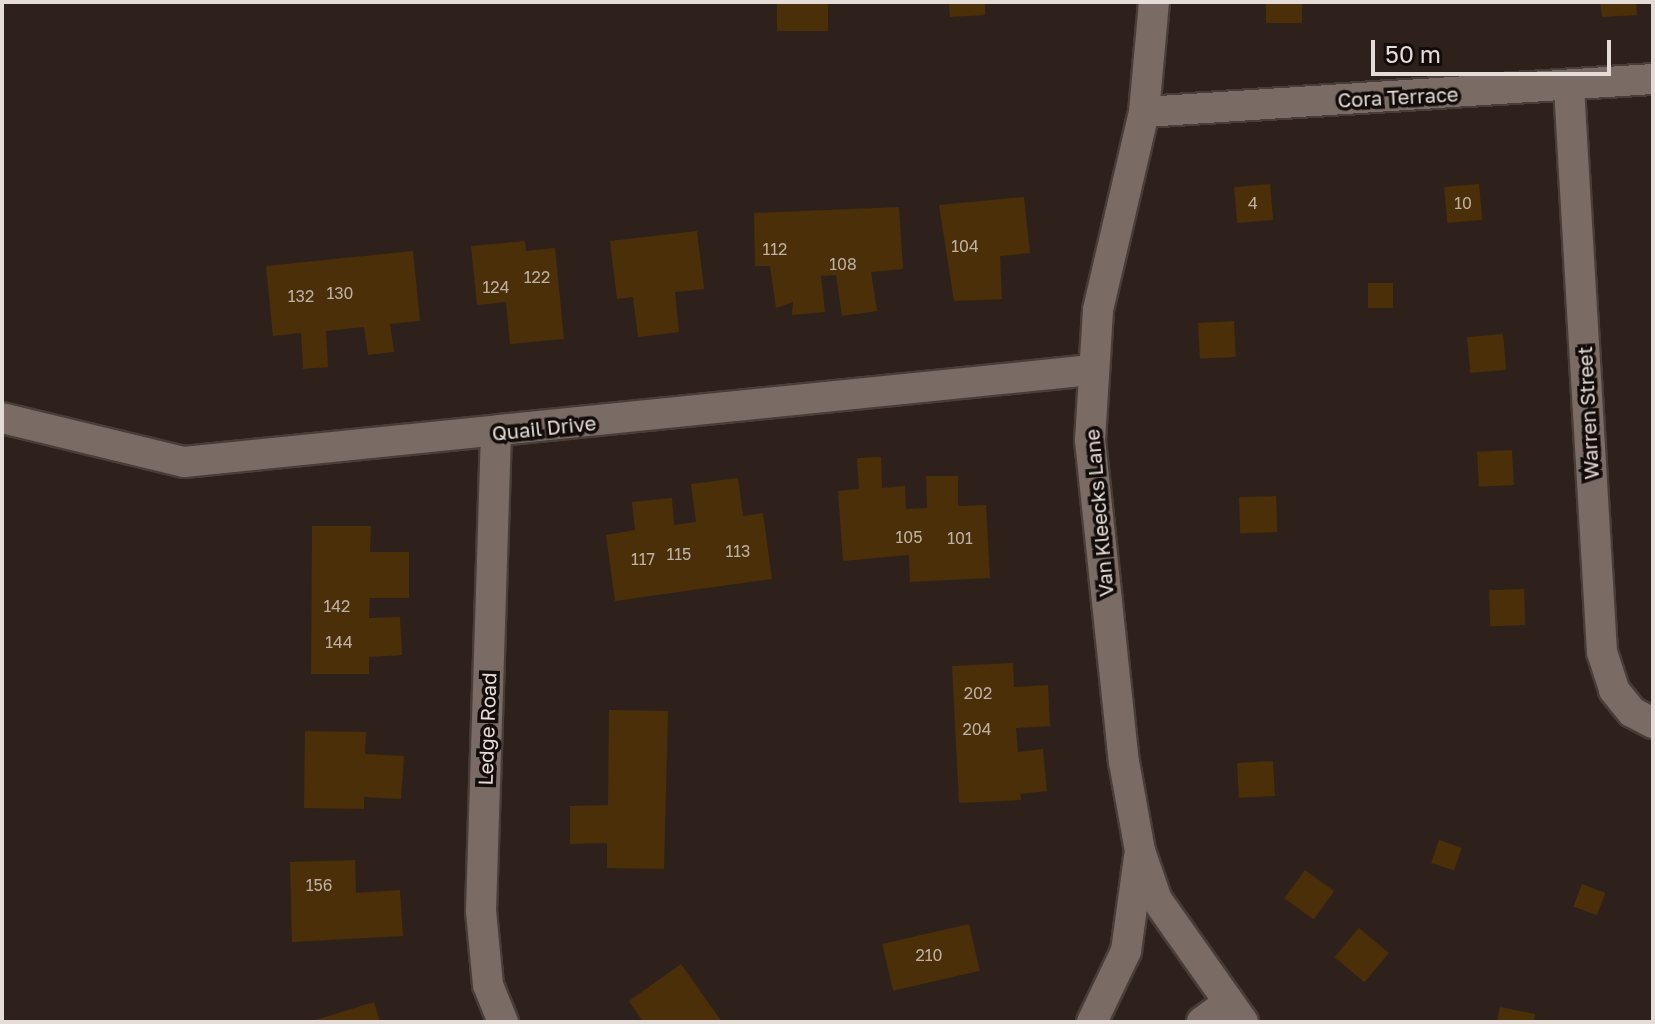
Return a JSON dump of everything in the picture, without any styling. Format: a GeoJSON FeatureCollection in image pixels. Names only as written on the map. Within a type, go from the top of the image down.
{"type":"FeatureCollection","features":[{"type":"Feature","properties":{"kind":"street","name":"Van Kleecks Lane"},"geometry":{"type":"LineString","coordinates":[[1154,2],[1144,112],[1098,310],[1091,370],[1090,440],[1124,762],[1140,851],[1157,900],[1223,1016]]}},
{"type":"Feature","properties":{"kind":"street","name":"Cora Terrace"},"geometry":{"type":"LineString","coordinates":[[1144,112],[1569,87],[1653,79]]}},
{"type":"Feature","properties":{"kind":"street","name":"Warren Street"},"geometry":{"type":"LineString","coordinates":[[1569,87],[1602,652],[1614,690],[1651,722]]}},
{"type":"Feature","properties":{"kind":"street","name":"Quail Drive"},"geometry":{"type":"LineString","coordinates":[[2,418],[184,462],[496,433],[1091,370]]}},
{"type":"Feature","properties":{"kind":"street","name":"Ledge Road"},"geometry":{"type":"LineString","coordinates":[[496,433],[481,911],[488,985],[503,1022]]}},
{"type":"Feature","properties":{"kind":"street"},"geometry":{"type":"LineString","coordinates":[[1092,1022],[1126,951],[1140,851]]}},
{"type":"Feature","properties":{"kind":"building"},"geometry":{"type":"Polygon","coordinates":[[[777,2],[828,2],[828,31],[777,31],[777,2]]]}},
{"type":"Feature","properties":{"kind":"building"},"geometry":{"type":"Polygon","coordinates":[[[949,2],[985,2],[985,15],[950,17],[949,2]]]}},
{"type":"Feature","properties":{"kind":"building"},"geometry":{"type":"Polygon","coordinates":[[[1266,2],[1302,2],[1302,23],[1266,23],[1266,2]]]}},
{"type":"Feature","properties":{"kind":"building"},"geometry":{"type":"Polygon","coordinates":[[[1600,2],[1636,2],[1637,15],[1602,17],[1600,2]]]}},
{"type":"Feature","properties":{"kind":"building"},"geometry":{"type":"Polygon","coordinates":[[[1270,184],[1273,220],[1237,223],[1234,187],[1270,184]]]}},
{"type":"Feature","properties":{"kind":"building"},"geometry":{"type":"Polygon","coordinates":[[[1479,184],[1482,220],[1447,223],[1444,187],[1479,184]]]}},
{"type":"Feature","properties":{"kind":"building"},"geometry":{"type":"Polygon","coordinates":[[[1024,197],[1030,253],[1000,256],[1002,299],[954,301],[939,205],[1024,197]]]}},
{"type":"Feature","properties":{"kind":"building"},"geometry":{"type":"Polygon","coordinates":[[[899,207],[903,269],[871,272],[877,311],[842,316],[836,275],[821,276],[825,312],[792,315],[793,302],[776,308],[770,266],[755,266],[754,213],[899,207]]]}},
{"type":"Feature","properties":{"kind":"building"},"geometry":{"type":"Polygon","coordinates":[[[697,231],[704,289],[675,292],[679,332],[638,337],[633,297],[617,299],[610,241],[697,231]]]}},
{"type":"Feature","properties":{"kind":"building"},"geometry":{"type":"Polygon","coordinates":[[[525,241],[526,251],[555,248],[564,339],[510,344],[506,302],[477,305],[471,246],[525,241]]]}},
{"type":"Feature","properties":{"kind":"building"},"geometry":{"type":"Polygon","coordinates":[[[413,251],[420,321],[390,324],[394,352],[368,355],[364,327],[326,331],[328,367],[303,369],[301,333],[273,336],[266,266],[413,251]]]}},
{"type":"Feature","properties":{"kind":"building"},"geometry":{"type":"Polygon","coordinates":[[[1368,283],[1393,283],[1393,308],[1368,308],[1368,283]]]}},
{"type":"Feature","properties":{"kind":"building"},"geometry":{"type":"Polygon","coordinates":[[[1234,321],[1236,357],[1200,359],[1198,323],[1234,321]]]}},
{"type":"Feature","properties":{"kind":"building"},"geometry":{"type":"Polygon","coordinates":[[[1503,334],[1506,370],[1470,373],[1467,337],[1503,334]]]}},
{"type":"Feature","properties":{"kind":"building"},"geometry":{"type":"Polygon","coordinates":[[[1512,450],[1514,485],[1479,487],[1477,452],[1512,450]]]}},
{"type":"Feature","properties":{"kind":"building"},"geometry":{"type":"Polygon","coordinates":[[[881,457],[882,488],[905,486],[906,509],[927,508],[926,476],[958,476],[958,506],[986,505],[990,578],[910,582],[909,555],[843,561],[838,491],[859,489],[857,458],[881,457]]]}},
{"type":"Feature","properties":{"kind":"building"},"geometry":{"type":"Polygon","coordinates":[[[738,478],[743,516],[763,513],[772,579],[615,601],[606,535],[635,530],[632,502],[672,498],[674,525],[696,522],[691,484],[738,478]]]}},
{"type":"Feature","properties":{"kind":"building"},"geometry":{"type":"Polygon","coordinates":[[[1276,496],[1277,532],[1240,533],[1239,497],[1276,496]]]}},
{"type":"Feature","properties":{"kind":"building"},"geometry":{"type":"Polygon","coordinates":[[[312,526],[371,526],[370,552],[409,552],[409,598],[370,598],[369,618],[400,617],[402,655],[369,657],[369,674],[311,674],[312,526]]]}},
{"type":"Feature","properties":{"kind":"building"},"geometry":{"type":"Polygon","coordinates":[[[1524,589],[1525,625],[1490,626],[1489,590],[1524,589]]]}},
{"type":"Feature","properties":{"kind":"building"},"geometry":{"type":"Polygon","coordinates":[[[1013,663],[1014,687],[1048,685],[1050,726],[1016,728],[1018,752],[1043,749],[1047,791],[1020,794],[1021,800],[959,803],[952,666],[1013,663]]]}},
{"type":"Feature","properties":{"kind":"building"},"geometry":{"type":"Polygon","coordinates":[[[609,710],[668,711],[664,869],[607,868],[607,843],[570,844],[570,806],[608,805],[609,710]]]}},
{"type":"Feature","properties":{"kind":"building"},"geometry":{"type":"Polygon","coordinates":[[[305,731],[366,732],[365,754],[404,756],[401,799],[364,797],[364,809],[304,808],[305,731]]]}},
{"type":"Feature","properties":{"kind":"building"},"geometry":{"type":"Polygon","coordinates":[[[1273,761],[1275,796],[1239,798],[1237,763],[1273,761]]]}},
{"type":"Feature","properties":{"kind":"building"},"geometry":{"type":"Polygon","coordinates":[[[1439,840],[1462,848],[1454,871],[1431,863],[1439,840]]]}},
{"type":"Feature","properties":{"kind":"building"},"geometry":{"type":"Polygon","coordinates":[[[355,860],[356,893],[400,890],[403,936],[292,942],[290,862],[355,860]]]}},
{"type":"Feature","properties":{"kind":"building"},"geometry":{"type":"Polygon","coordinates":[[[1305,870],[1334,891],[1314,919],[1284,898],[1305,870]]]}},
{"type":"Feature","properties":{"kind":"building"},"geometry":{"type":"Polygon","coordinates":[[[1582,884],[1605,893],[1597,915],[1573,906],[1582,884]]]}},
{"type":"Feature","properties":{"kind":"building"},"geometry":{"type":"Polygon","coordinates":[[[969,924],[980,971],[893,991],[882,944],[969,924]]]}},
{"type":"Feature","properties":{"kind":"building"},"geometry":{"type":"Polygon","coordinates":[[[1359,928],[1389,953],[1364,982],[1335,957],[1359,928]]]}},
{"type":"Feature","properties":{"kind":"building"},"geometry":{"type":"Polygon","coordinates":[[[681,964],[722,1022],[643,1022],[629,1001],[681,964]]]}},
{"type":"Feature","properties":{"kind":"building"},"geometry":{"type":"Polygon","coordinates":[[[374,1002],[380,1022],[312,1021],[374,1002]]]}},
{"type":"Feature","properties":{"kind":"building"},"geometry":{"type":"Polygon","coordinates":[[[1500,1007],[1535,1014],[1534,1022],[1497,1022],[1500,1007]]]}}]}
